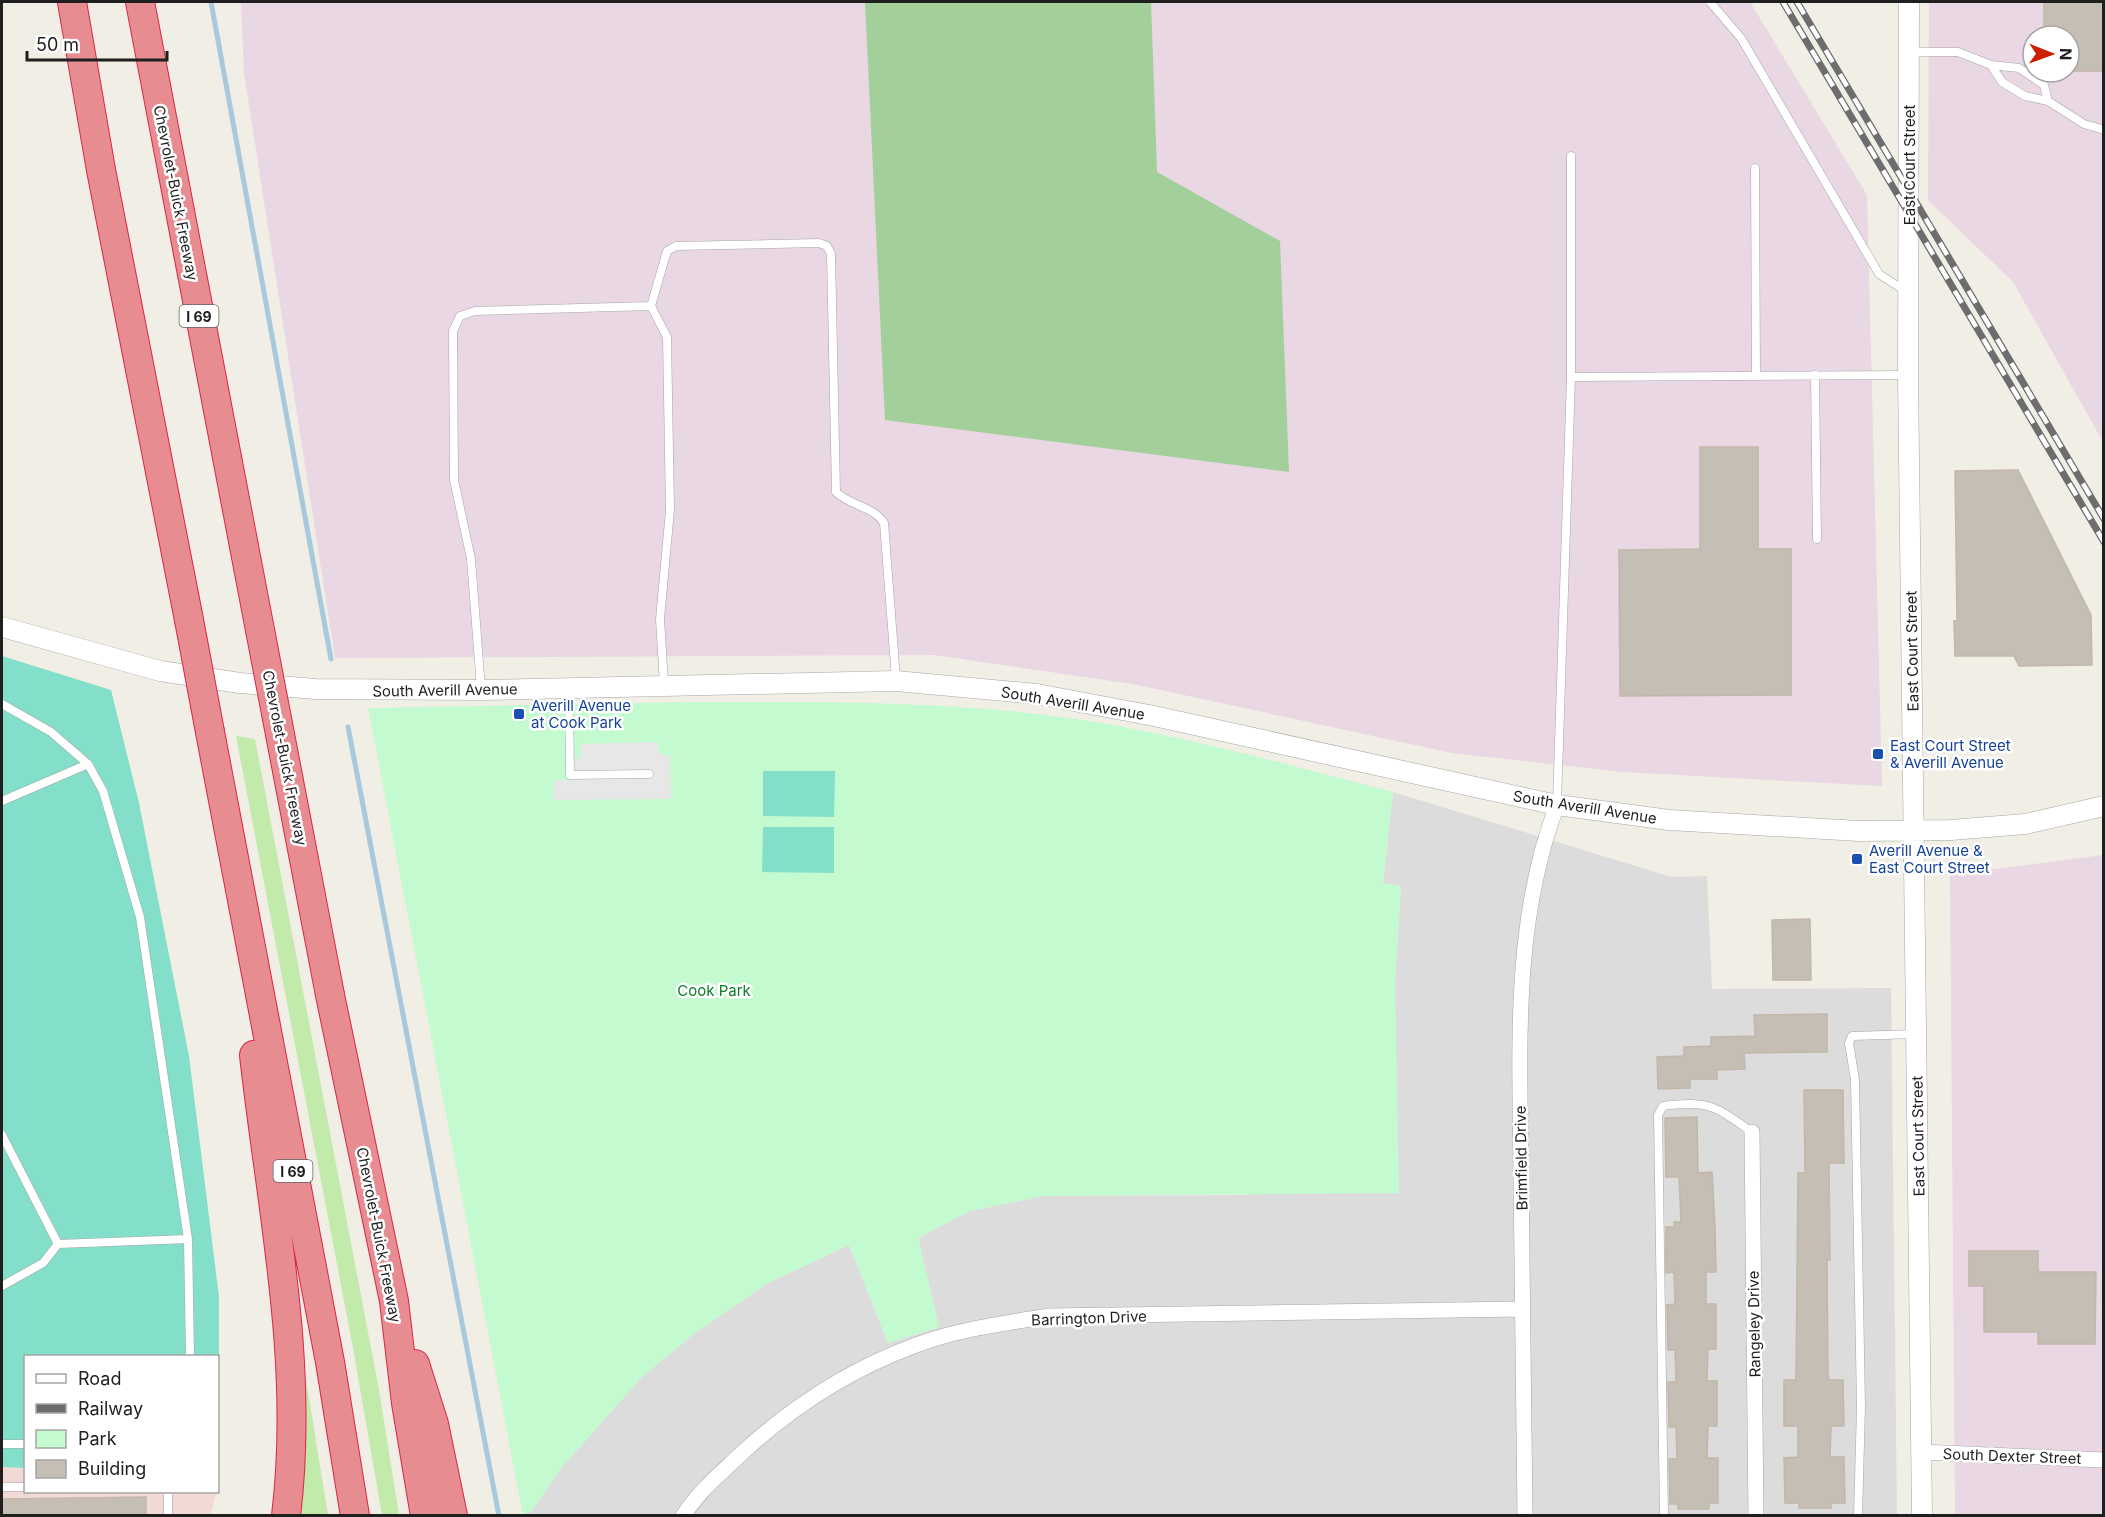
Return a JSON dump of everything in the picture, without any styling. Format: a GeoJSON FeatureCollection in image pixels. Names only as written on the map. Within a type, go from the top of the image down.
{"type":"FeatureCollection","features":[{"type":"Feature","properties":{"kind":"highway","name":"I 69"},"geometry":{"type":"LineString","coordinates":[[72,2],[101,170],[330,1362],[355,1515]]}},
{"type":"Feature","properties":{"kind":"highway","name":"Chevrolet-Buick Freeway"},"geometry":{"type":"LineString","coordinates":[[140,2],[330,995],[394,1301],[406,1403],[425,1515]]}},
{"type":"Feature","properties":{"kind":"highway"},"geometry":{"type":"LineString","coordinates":[[227,826],[288,1325],[292,1420],[286,1515]]}},
{"type":"Feature","properties":{"kind":"highway"},"geometry":{"type":"LineString","coordinates":[[394,1301],[434,1424],[453,1515]]}},
{"type":"Feature","properties":{"kind":"street","name":"East Court Street"},"geometry":{"type":"LineString","coordinates":[[1910,2],[1908,375],[1922,1515]]}},
{"type":"Feature","properties":{"kind":"street","name":"South Averill Avenue"},"geometry":{"type":"LineString","coordinates":[[2,627],[94,654],[194,677],[316,689],[482,690],[896,681],[1037,694],[1142,714],[1557,805],[1669,820],[1859,831],[1914,831],[2025,824],[2103,806]]}},
{"type":"Feature","properties":{"kind":"street","name":"Brimfield Drive"},"geometry":{"type":"LineString","coordinates":[[1525,1515],[1519,1008],[1532,887],[1543,842],[1557,805]]}},
{"type":"Feature","properties":{"kind":"street","name":"Rangeley Drive"},"geometry":{"type":"LineString","coordinates":[[1752,1132],[1755,1515]]}},
{"type":"Feature","properties":{"kind":"street","name":"Barrington Drive"},"geometry":{"type":"LineString","coordinates":[[683,1515],[695,1496],[777,1421],[845,1377],[917,1345],[983,1327],[1050,1316],[1522,1309]]}},
{"type":"Feature","properties":{"kind":"street","name":"South Dexter Street"},"geometry":{"type":"LineString","coordinates":[[1921,1452],[2103,1460]]}},
{"type":"Feature","properties":{"kind":"lane"},"geometry":{"type":"LineString","coordinates":[[1710,2],[1741,38],[1879,274],[1908,293]]}},
{"type":"Feature","properties":{"kind":"lane"},"geometry":{"type":"LineString","coordinates":[[1910,52],[1958,52],[1991,65],[2019,68],[2044,85],[2048,101]]}},
{"type":"Feature","properties":{"kind":"lane"},"geometry":{"type":"LineString","coordinates":[[1991,65],[2002,82],[2025,96],[2048,101],[2084,124],[2103,130]]}},
{"type":"Feature","properties":{"kind":"lane"},"geometry":{"type":"LineString","coordinates":[[1557,805],[1571,377],[1571,156]]}},
{"type":"Feature","properties":{"kind":"lane"},"geometry":{"type":"LineString","coordinates":[[1755,168],[1756,376]]}},
{"type":"Feature","properties":{"kind":"lane"},"geometry":{"type":"LineString","coordinates":[[664,686],[660,619],[670,510],[667,337],[651,306],[667,251],[676,246],[819,243],[827,246],[831,254],[836,492],[843,499],[878,513],[884,523],[896,681]]}},
{"type":"Feature","properties":{"kind":"lane"},"geometry":{"type":"LineString","coordinates":[[482,690],[471,560],[454,480],[453,331],[460,316],[475,311],[651,306]]}},
{"type":"Feature","properties":{"kind":"lane"},"geometry":{"type":"LineString","coordinates":[[1815,375],[1816,538]]}},
{"type":"Feature","properties":{"kind":"lane"},"geometry":{"type":"LineString","coordinates":[[1571,377],[1908,375]]}},
{"type":"Feature","properties":{"kind":"lane"},"geometry":{"type":"LineString","coordinates":[[569,688],[570,775],[649,774]]}},
{"type":"Feature","properties":{"kind":"lane"},"geometry":{"type":"LineString","coordinates":[[2,704],[51,732],[88,764],[103,791],[140,917],[188,1239],[190,1355]]}},
{"type":"Feature","properties":{"kind":"lane"},"geometry":{"type":"LineString","coordinates":[[2,801],[88,764]]}},
{"type":"Feature","properties":{"kind":"lane"},"geometry":{"type":"LineString","coordinates":[[1858,1515],[1861,1406],[1855,1080],[1849,1043],[1852,1036],[1917,1034]]}},
{"type":"Feature","properties":{"kind":"lane"},"geometry":{"type":"LineString","coordinates":[[1664,1515],[1658,1115],[1663,1106],[1695,1102],[1721,1110],[1752,1132]]}},
{"type":"Feature","properties":{"kind":"lane"},"geometry":{"type":"LineString","coordinates":[[2,1135],[58,1244]]}},
{"type":"Feature","properties":{"kind":"lane"},"geometry":{"type":"LineString","coordinates":[[2,1286],[43,1263],[58,1244],[188,1239]]}},
{"type":"Feature","properties":{"kind":"lane"},"geometry":{"type":"LineString","coordinates":[[2,1444],[24,1444]]}},
{"type":"Feature","properties":{"kind":"lane"},"geometry":{"type":"LineString","coordinates":[[2,1487],[24,1486]]}},
{"type":"Feature","properties":{"kind":"lane"},"geometry":{"type":"LineString","coordinates":[[168,1493],[168,1515]]}},
{"type":"Feature","properties":{"kind":"shaded area"},"geometry":{"type":"Polygon","coordinates":[[[241,2],[1750,2],[1867,195],[1882,786],[1623,772],[1452,753],[1133,684],[934,655],[335,658],[244,73],[241,2]]]}},
{"type":"Feature","properties":{"kind":"shaded area"},"geometry":{"type":"Polygon","coordinates":[[[1929,2],[2103,2],[2103,442],[2013,282],[1928,200],[1929,2]]]}},
{"type":"Feature","properties":{"kind":"shaded area"},"geometry":{"type":"Polygon","coordinates":[[[658,742],[659,753],[670,757],[671,799],[553,800],[554,780],[572,780],[573,758],[580,759],[581,744],[658,742]]]}},
{"type":"Feature","properties":{"kind":"shaded area"},"geometry":{"type":"Polygon","coordinates":[[[1393,792],[1672,877],[1707,876],[1712,989],[1891,988],[1897,1515],[523,1516],[531,1511],[562,1467],[643,1376],[694,1334],[766,1284],[849,1245],[888,1343],[939,1327],[918,1238],[970,1211],[1043,1196],[1250,1195],[1395,982],[1401,886],[1383,883],[1393,792]]]}},
{"type":"Feature","properties":{"kind":"shaded area"},"geometry":{"type":"Polygon","coordinates":[[[2103,855],[2103,1515],[1955,1515],[1950,875],[2103,855]]]}},
{"type":"Feature","properties":{"kind":"shaded area"},"geometry":{"type":"Polygon","coordinates":[[[2,1467],[24,1468],[24,1493],[216,1493],[211,1515],[2,1515],[2,1467]]]}},
{"type":"Feature","properties":{"kind":"green space"},"geometry":{"type":"Polygon","coordinates":[[[865,2],[1151,2],[1157,172],[1280,241],[1289,472],[885,420],[865,2]]]}},
{"type":"Feature","properties":{"kind":"green space"},"geometry":{"type":"Polygon","coordinates":[[[2,656],[111,690],[139,803],[189,1056],[219,1297],[219,1355],[24,1355],[24,1468],[2,1467],[2,656]]]}},
{"type":"Feature","properties":{"kind":"green space","name":"Cook Park"},"geometry":{"type":"Polygon","coordinates":[[[698,702],[899,704],[980,708],[1067,718],[1114,725],[1208,745],[1393,792],[1383,883],[1401,886],[1395,982],[1399,1193],[1043,1196],[970,1211],[918,1238],[939,1327],[888,1343],[849,1245],[766,1284],[694,1334],[643,1376],[562,1467],[531,1512],[523,1515],[368,708],[698,702]]]}},
{"type":"Feature","properties":{"kind":"green space"},"geometry":{"type":"Polygon","coordinates":[[[236,736],[255,739],[379,1390],[399,1515],[382,1515],[353,1348],[236,736]]]}},
{"type":"Feature","properties":{"kind":"green space"},"geometry":{"type":"Polygon","coordinates":[[[763,771],[835,771],[834,817],[763,816],[763,771]]]}},
{"type":"Feature","properties":{"kind":"green space"},"geometry":{"type":"Polygon","coordinates":[[[763,827],[834,827],[834,873],[762,872],[763,827]]]}},
{"type":"Feature","properties":{"kind":"green space"},"geometry":{"type":"Polygon","coordinates":[[[306,1380],[328,1515],[296,1516],[301,1381],[306,1380]]]}},
{"type":"Feature","properties":{"kind":"building"},"geometry":{"type":"Polygon","coordinates":[[[2044,2],[2103,2],[2103,71],[2081,71],[2081,24],[2044,24],[2044,2]]]}},
{"type":"Feature","properties":{"kind":"building"},"geometry":{"type":"Polygon","coordinates":[[[1700,447],[1758,447],[1758,549],[1791,549],[1791,695],[1620,696],[1619,550],[1700,549],[1700,447]]]}},
{"type":"Feature","properties":{"kind":"building"},"geometry":{"type":"Polygon","coordinates":[[[2018,470],[2091,615],[2092,665],[2019,666],[2014,656],[1955,656],[1954,621],[1957,621],[1955,471],[2018,470]]]}},
{"type":"Feature","properties":{"kind":"building"},"geometry":{"type":"Polygon","coordinates":[[[1810,919],[1811,980],[1773,980],[1772,920],[1810,919]]]}},
{"type":"Feature","properties":{"kind":"building"},"geometry":{"type":"Polygon","coordinates":[[[1827,1014],[1827,1052],[1744,1053],[1745,1069],[1717,1070],[1717,1079],[1690,1079],[1690,1088],[1658,1089],[1657,1057],[1684,1056],[1684,1047],[1711,1046],[1711,1037],[1755,1036],[1754,1015],[1827,1014]]]}},
{"type":"Feature","properties":{"kind":"building"},"geometry":{"type":"Polygon","coordinates":[[[1804,1090],[1843,1090],[1844,1163],[1829,1163],[1830,1260],[1827,1260],[1828,1375],[1829,1380],[1843,1380],[1844,1426],[1831,1426],[1830,1457],[1844,1457],[1845,1503],[1831,1503],[1831,1508],[1799,1508],[1799,1503],[1785,1503],[1784,1458],[1798,1457],[1798,1426],[1784,1426],[1784,1380],[1796,1380],[1798,1173],[1805,1173],[1804,1090]]]}},
{"type":"Feature","properties":{"kind":"building"},"geometry":{"type":"Polygon","coordinates":[[[1697,1117],[1698,1173],[1712,1172],[1715,1226],[1716,1272],[1706,1272],[1706,1304],[1716,1304],[1716,1349],[1708,1349],[1707,1381],[1717,1381],[1717,1426],[1708,1426],[1707,1458],[1718,1458],[1718,1503],[1709,1503],[1709,1509],[1678,1509],[1678,1504],[1670,1504],[1669,1459],[1677,1459],[1676,1427],[1669,1427],[1668,1382],[1676,1382],[1675,1350],[1668,1350],[1667,1305],[1675,1304],[1674,1272],[1666,1273],[1666,1227],[1674,1227],[1674,1222],[1681,1222],[1679,1177],[1666,1177],[1665,1118],[1697,1117]]]}},
{"type":"Feature","properties":{"kind":"building"},"geometry":{"type":"Polygon","coordinates":[[[1969,1251],[2038,1251],[2038,1272],[2096,1272],[2095,1344],[2038,1344],[2038,1332],[1984,1332],[1984,1286],[1969,1286],[1969,1251]]]}},
{"type":"Feature","properties":{"kind":"building"},"geometry":{"type":"Polygon","coordinates":[[[146,1497],[146,1515],[2,1515],[2,1499],[146,1497]]]}},
{"type":"Feature","properties":{"kind":"waterway"},"geometry":{"type":"LineString","coordinates":[[211,2],[331,659]]}},
{"type":"Feature","properties":{"kind":"waterway"},"geometry":{"type":"LineString","coordinates":[[348,727],[499,1516]]}},
{"type":"Feature","properties":{"kind":"railway"},"geometry":{"type":"LineString","coordinates":[[1783,2],[2104,542]]}},
{"type":"Feature","properties":{"kind":"railway"},"geometry":{"type":"LineString","coordinates":[[1797,2],[2104,519]]}},
{"type":"Feature","properties":{"kind":"place","name":"Averill Avenue at Cook Park"},"geometry":{"type":"Point","coordinates":[519,714]}},
{"type":"Feature","properties":{"kind":"place","name":"East Court Street & Averill Avenue"},"geometry":{"type":"Point","coordinates":[1878,754]}},
{"type":"Feature","properties":{"kind":"place","name":"Averill Avenue & East Court Street"},"geometry":{"type":"Point","coordinates":[1857,859]}}]}
